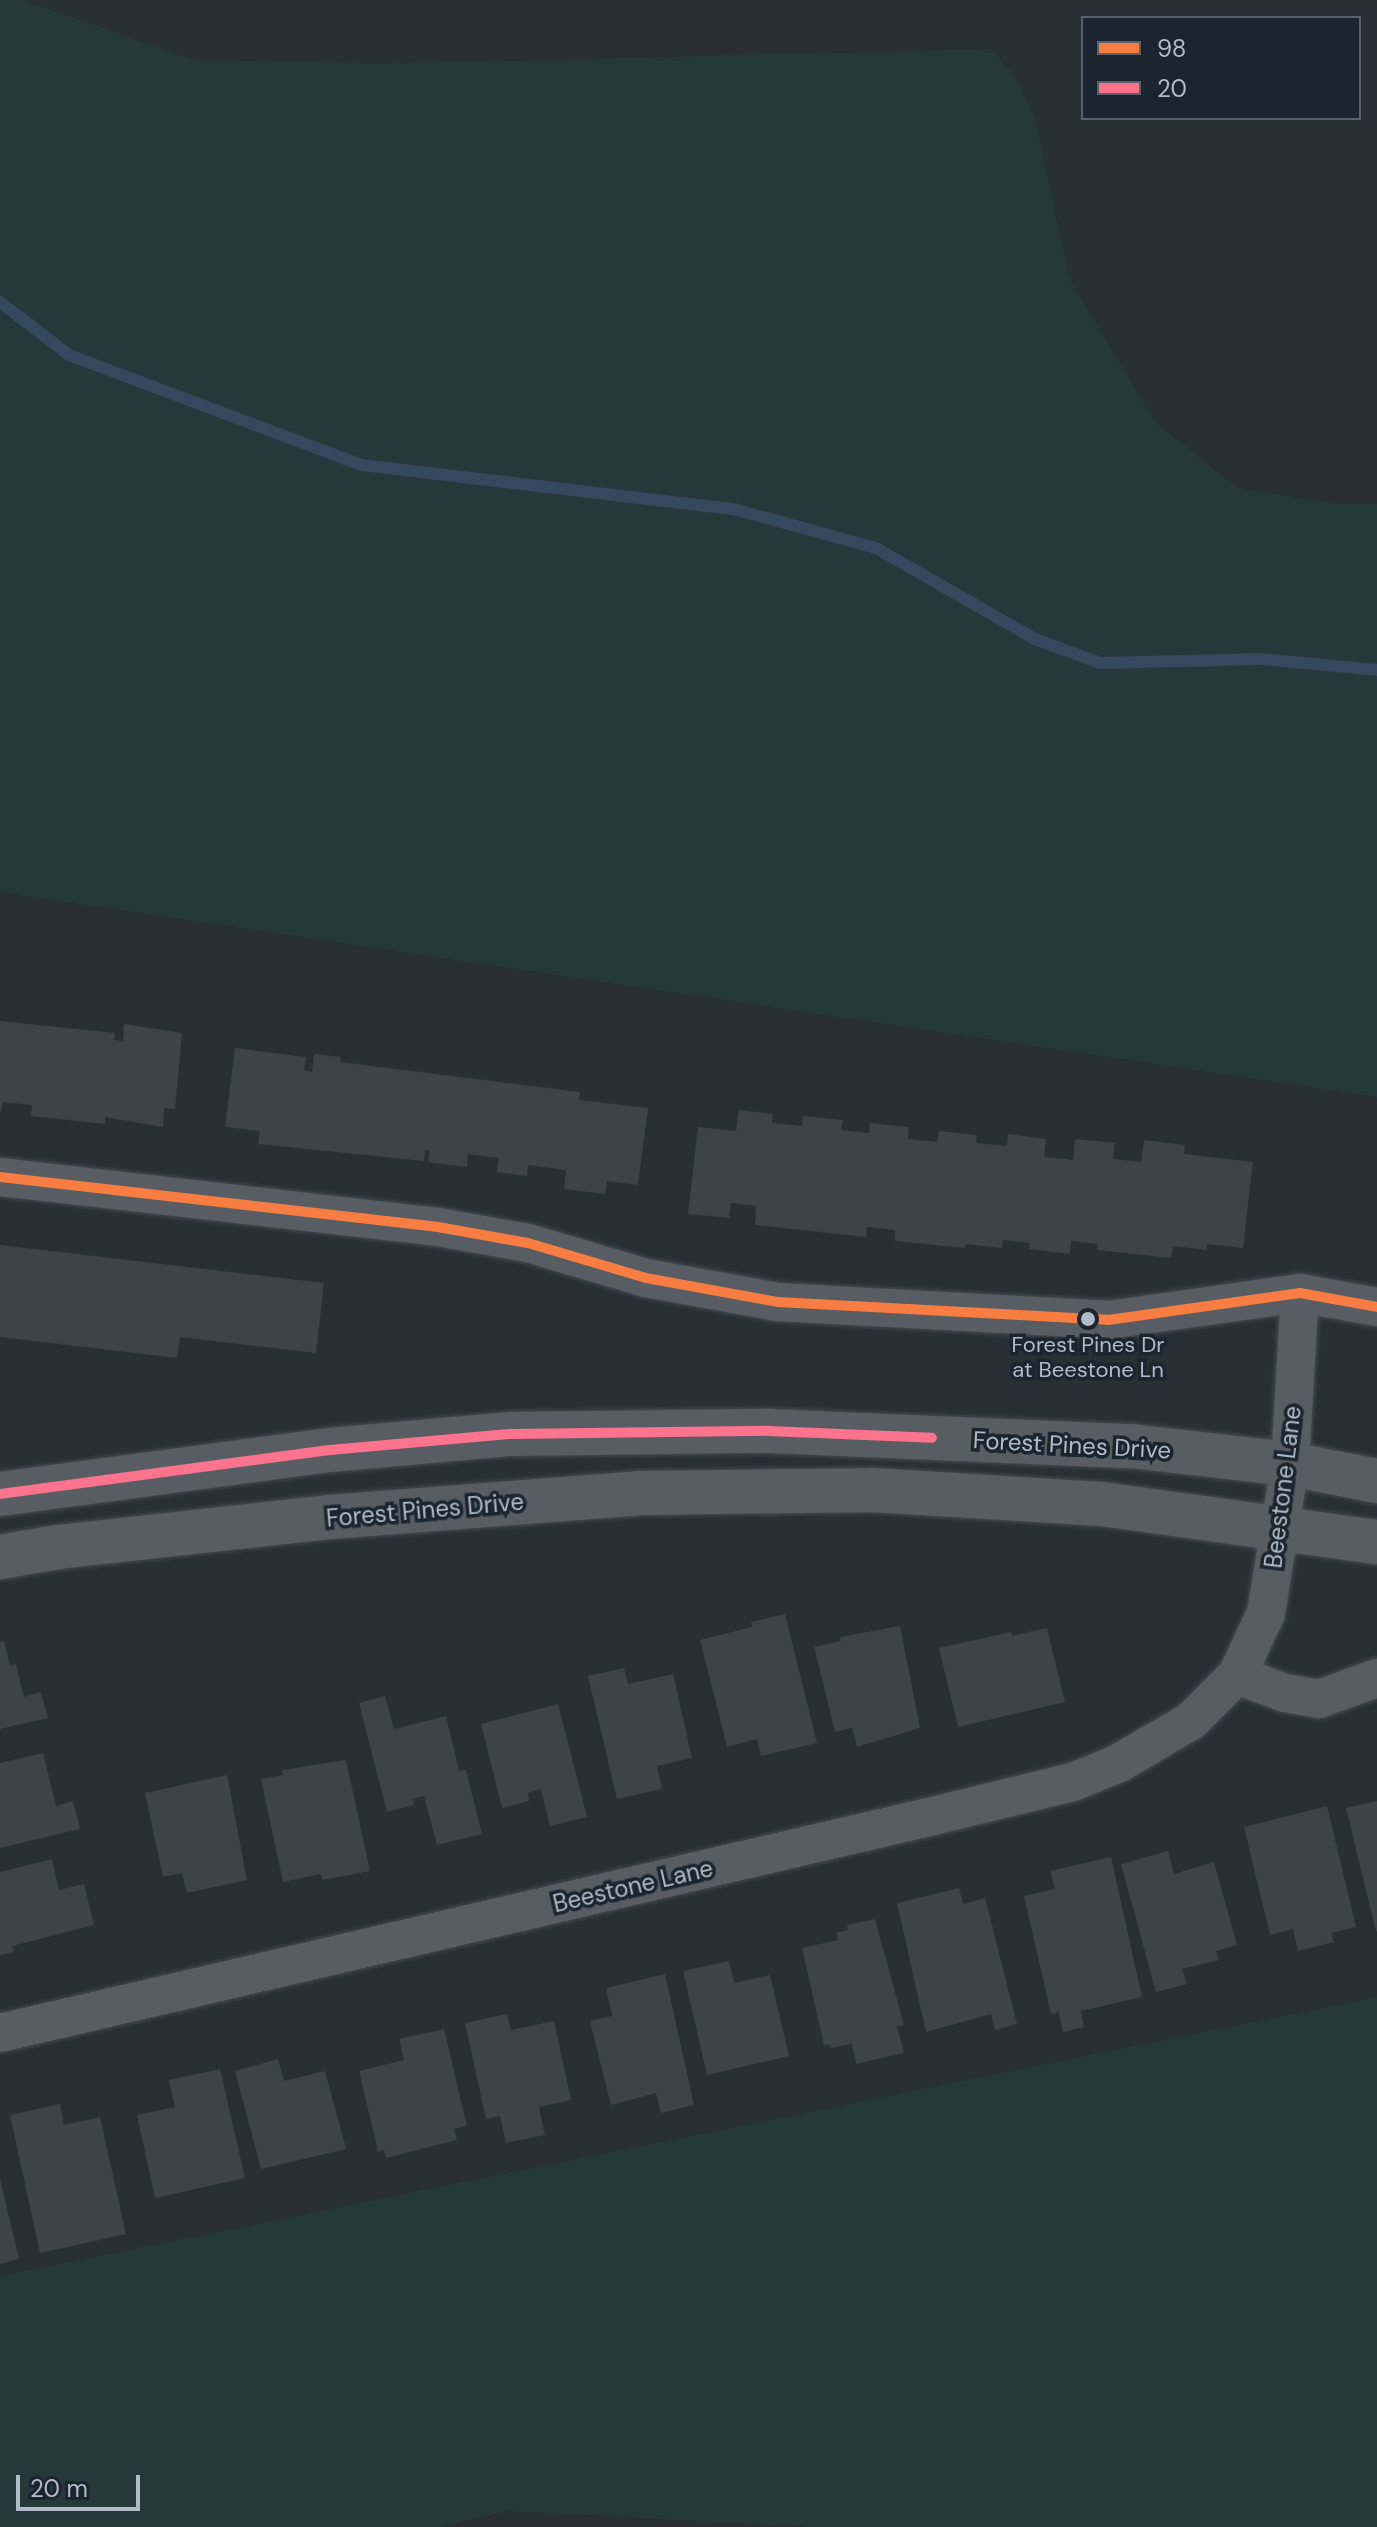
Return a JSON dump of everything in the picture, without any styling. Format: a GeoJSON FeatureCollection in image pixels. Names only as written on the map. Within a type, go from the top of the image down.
{"type":"FeatureCollection","features":[{"type":"Feature","properties":{"kind":"street"},"geometry":{"type":"LineString","coordinates":[[0,1177],[438,1227],[528,1243],[646,1278],[778,1302],[1108,1320],[1300,1293],[1377,1307]]}},
{"type":"Feature","properties":{"kind":"street","name":"Beestone Lane"},"geometry":{"type":"LineString","coordinates":[[0,2033],[1073,1782],[1119,1763],[1191,1721],[1237,1675],[1266,1613],[1290,1464],[1300,1293]]}},
{"type":"Feature","properties":{"kind":"street","name":"Forest Pines Drive"},"geometry":{"type":"LineString","coordinates":[[0,1494],[330,1450],[511,1434],[768,1431],[1131,1446],[1290,1464],[1377,1481]]}},
{"type":"Feature","properties":{"kind":"street","name":"Forest Pines Drive"},"geometry":{"type":"LineString","coordinates":[[0,1557],[58,1547],[330,1517],[639,1493],[887,1491],[1102,1504],[1377,1542]]}},
{"type":"Feature","properties":{"kind":"street"},"geometry":{"type":"LineString","coordinates":[[1237,1675],[1285,1693],[1319,1699],[1377,1678]]}},
{"type":"Feature","properties":{"kind":"green space"},"geometry":{"type":"Polygon","coordinates":[[[0,0],[24,0],[191,59],[375,64],[991,49],[1018,81],[1035,119],[1070,281],[1156,423],[1238,488],[1335,504],[1377,504],[1377,1097],[0,892],[0,0]]]}},
{"type":"Feature","properties":{"kind":"green space"},"geometry":{"type":"Polygon","coordinates":[[[1377,1997],[1377,2527],[813,2527],[506,2511],[440,2527],[0,2527],[0,2276],[1377,1997]]]}},
{"type":"Feature","properties":{"kind":"building"},"geometry":{"type":"Polygon","coordinates":[[[0,1021],[115,1033],[114,1040],[123,1041],[124,1024],[182,1033],[175,1109],[164,1108],[163,1127],[105,1117],[105,1124],[31,1116],[32,1105],[3,1102],[0,1115],[0,1021]]]}},
{"type":"Feature","properties":{"kind":"building"},"geometry":{"type":"Polygon","coordinates":[[[235,1048],[306,1057],[304,1070],[312,1072],[314,1054],[341,1057],[340,1062],[580,1092],[579,1100],[648,1108],[638,1185],[607,1181],[605,1194],[564,1189],[566,1170],[528,1165],[527,1176],[497,1172],[499,1158],[468,1154],[467,1167],[428,1162],[430,1150],[425,1150],[424,1161],[258,1144],[260,1131],[225,1127],[235,1048]]]}},
{"type":"Feature","properties":{"kind":"building"},"geometry":{"type":"Polygon","coordinates":[[[739,1110],[773,1114],[772,1123],[802,1126],[803,1116],[843,1120],[841,1130],[869,1133],[870,1123],[909,1127],[908,1139],[937,1142],[939,1131],[977,1135],[976,1143],[1007,1146],[1008,1134],[1046,1139],[1044,1157],[1073,1160],[1075,1139],[1115,1143],[1113,1159],[1141,1162],[1144,1140],[1185,1145],[1184,1154],[1253,1162],[1243,1248],[1207,1244],[1207,1250],[1173,1246],[1171,1258],[1097,1250],[1098,1244],[1071,1241],[1070,1254],[1029,1249],[1030,1243],[1003,1240],[1002,1248],[966,1244],[965,1248],[895,1241],[895,1230],[867,1227],[866,1237],[755,1225],[756,1206],[731,1203],[729,1218],[688,1214],[698,1127],[736,1131],[739,1110]]]}},
{"type":"Feature","properties":{"kind":"building"},"geometry":{"type":"Polygon","coordinates":[[[0,1245],[324,1283],[316,1353],[180,1337],[177,1358],[0,1337],[0,1245]]]}},
{"type":"Feature","properties":{"kind":"building"},"geometry":{"type":"Polygon","coordinates":[[[785,1614],[817,1743],[761,1756],[757,1739],[727,1747],[700,1640],[752,1627],[751,1622],[785,1614]]]}},
{"type":"Feature","properties":{"kind":"building"},"geometry":{"type":"Polygon","coordinates":[[[900,1626],[920,1728],[857,1747],[852,1728],[835,1732],[814,1647],[841,1641],[840,1637],[900,1626]]]}},
{"type":"Feature","properties":{"kind":"building"},"geometry":{"type":"Polygon","coordinates":[[[1047,1628],[1065,1702],[958,1727],[939,1648],[1011,1632],[1012,1636],[1047,1628]]]}},
{"type":"Feature","properties":{"kind":"building"},"geometry":{"type":"Polygon","coordinates":[[[4,1641],[10,1665],[16,1664],[24,1697],[41,1692],[48,1718],[0,1729],[0,1642],[4,1641]]]}},
{"type":"Feature","properties":{"kind":"building"},"geometry":{"type":"Polygon","coordinates":[[[624,1668],[628,1684],[673,1674],[692,1758],[657,1766],[662,1789],[617,1799],[588,1676],[624,1668]]]}},
{"type":"Feature","properties":{"kind":"building"},"geometry":{"type":"Polygon","coordinates":[[[385,1696],[394,1729],[446,1716],[459,1771],[466,1770],[482,1834],[437,1845],[424,1796],[412,1799],[414,1805],[387,1812],[359,1703],[385,1696]]]}},
{"type":"Feature","properties":{"kind":"building"},"geometry":{"type":"Polygon","coordinates":[[[558,1704],[587,1817],[550,1826],[541,1789],[528,1793],[529,1801],[502,1808],[481,1724],[558,1704]]]}},
{"type":"Feature","properties":{"kind":"building"},"geometry":{"type":"Polygon","coordinates":[[[43,1753],[56,1806],[73,1801],[80,1829],[0,1848],[0,1763],[43,1753]]]}},
{"type":"Feature","properties":{"kind":"building"},"geometry":{"type":"Polygon","coordinates":[[[346,1760],[370,1871],[322,1880],[321,1874],[283,1882],[261,1779],[283,1775],[282,1770],[346,1760]]]}},
{"type":"Feature","properties":{"kind":"building"},"geometry":{"type":"Polygon","coordinates":[[[227,1775],[247,1880],[187,1893],[182,1873],[163,1877],[145,1793],[227,1775]]]}},
{"type":"Feature","properties":{"kind":"building"},"geometry":{"type":"Polygon","coordinates":[[[1377,1801],[1377,1931],[1376,1931],[1346,1808],[1377,1801]]]}},
{"type":"Feature","properties":{"kind":"building"},"geometry":{"type":"Polygon","coordinates":[[[1327,1806],[1356,1927],[1331,1933],[1334,1942],[1298,1951],[1293,1929],[1270,1935],[1244,1827],[1327,1806]]]}},
{"type":"Feature","properties":{"kind":"building"},"geometry":{"type":"Polygon","coordinates":[[[1168,1851],[1174,1874],[1214,1862],[1237,1945],[1216,1951],[1219,1960],[1182,1969],[1187,1984],[1156,1992],[1121,1864],[1168,1851]]]}},
{"type":"Feature","properties":{"kind":"building"},"geometry":{"type":"Polygon","coordinates":[[[1111,1857],[1142,1997],[1081,2011],[1084,2027],[1063,2032],[1059,2012],[1051,2014],[1024,1896],[1055,1889],[1050,1871],[1111,1857]]]}},
{"type":"Feature","properties":{"kind":"building"},"geometry":{"type":"Polygon","coordinates":[[[52,1859],[59,1890],[84,1884],[94,1925],[12,1946],[14,1952],[0,1955],[0,1872],[52,1859]]]}},
{"type":"Feature","properties":{"kind":"building"},"geometry":{"type":"Polygon","coordinates":[[[959,1888],[963,1904],[985,1898],[1017,2024],[995,2030],[991,2014],[926,2032],[897,1903],[959,1888]]]}},
{"type":"Feature","properties":{"kind":"building"},"geometry":{"type":"Polygon","coordinates":[[[875,1919],[904,2025],[897,2027],[904,2053],[856,2064],[852,2044],[830,2048],[829,2044],[824,2045],[802,1948],[838,1940],[836,1933],[848,1930],[847,1925],[875,1919]]]}},
{"type":"Feature","properties":{"kind":"building"},"geometry":{"type":"Polygon","coordinates":[[[729,1961],[734,1983],[770,1975],[789,2056],[707,2075],[683,1971],[729,1961]]]}},
{"type":"Feature","properties":{"kind":"building"},"geometry":{"type":"Polygon","coordinates":[[[665,1974],[694,2105],[661,2113],[656,2093],[611,2105],[590,2021],[612,2016],[606,1988],[665,1974]]]}},
{"type":"Feature","properties":{"kind":"building"},"geometry":{"type":"Polygon","coordinates":[[[507,2014],[511,2030],[554,2021],[571,2100],[539,2107],[545,2135],[506,2143],[500,2116],[486,2119],[465,2023],[507,2014]]]}},
{"type":"Feature","properties":{"kind":"building"},"geometry":{"type":"Polygon","coordinates":[[[444,2029],[467,2126],[454,2129],[457,2140],[386,2158],[384,2150],[378,2151],[359,2071],[404,2060],[399,2039],[444,2029]]]}},
{"type":"Feature","properties":{"kind":"building"},"geometry":{"type":"Polygon","coordinates":[[[278,2059],[284,2081],[325,2071],[346,2149],[261,2169],[235,2071],[278,2059]]]}},
{"type":"Feature","properties":{"kind":"building"},"geometry":{"type":"Polygon","coordinates":[[[220,2069],[245,2178],[155,2198],[137,2115],[175,2107],[169,2080],[220,2069]]]}},
{"type":"Feature","properties":{"kind":"building"},"geometry":{"type":"Polygon","coordinates":[[[60,2104],[64,2125],[100,2117],[126,2234],[40,2253],[10,2115],[60,2104]]]}},
{"type":"Feature","properties":{"kind":"building"},"geometry":{"type":"Polygon","coordinates":[[[0,2179],[19,2259],[0,2264],[0,2179]]]}},
{"type":"Feature","properties":{"kind":"waterway"},"geometry":{"type":"LineString","coordinates":[[0,302],[69,355],[362,465],[737,510],[876,548],[1035,639],[1100,663],[1262,659],[1377,670]]}},
{"type":"Feature","properties":{"kind":"transit line","name":"98"},"geometry":{"type":"LineString","coordinates":[[0,1177],[438,1227],[528,1243],[646,1278],[778,1302],[1108,1320],[1300,1293],[1377,1307]]}},
{"type":"Feature","properties":{"kind":"transit line","name":"20"},"geometry":{"type":"LineString","coordinates":[[0,1494],[330,1450],[511,1434],[768,1431],[932,1438]]}},
{"type":"Feature","properties":{"kind":"place","name":"Forest Pines Dr at Beestone Ln"},"geometry":{"type":"Point","coordinates":[1088,1319]}}]}
